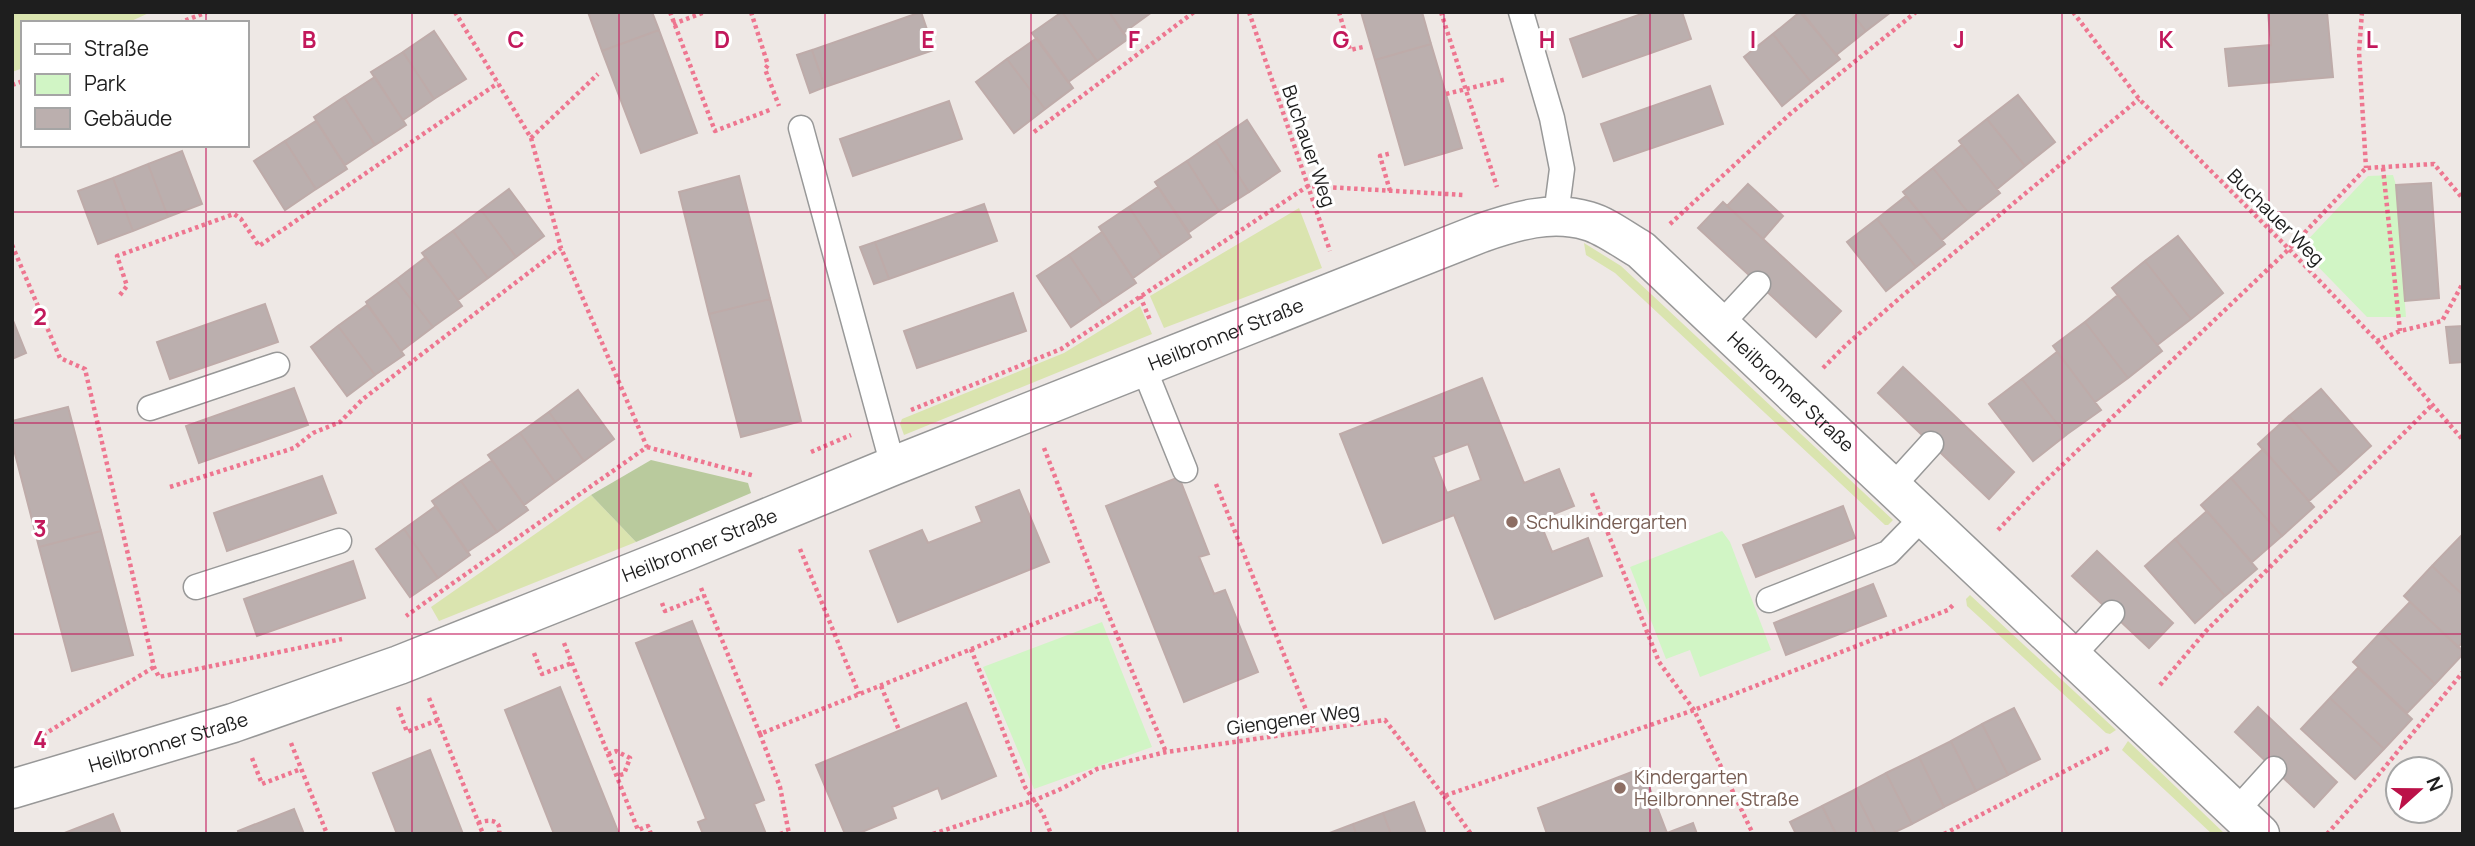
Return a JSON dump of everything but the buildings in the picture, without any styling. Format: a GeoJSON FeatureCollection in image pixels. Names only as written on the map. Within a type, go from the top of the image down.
{"type":"FeatureCollection","features":[{"type":"Feature","properties":{"kind":"street","name":"Heilbronner Straße"},"geometry":{"type":"LineString","coordinates":[[12,789],[238,721],[407,662],[1343,288],[1519,220],[1556,215],[1590,221],[1641,250],[2248,822]]}},
{"type":"Feature","properties":{"kind":"lane"},"geometry":{"type":"LineString","coordinates":[[1521,12],[1552,118],[1562,169],[1556,215]]}},
{"type":"Feature","properties":{"kind":"lane"},"geometry":{"type":"LineString","coordinates":[[801,128],[893,466]]}},
{"type":"Feature","properties":{"kind":"lane"},"geometry":{"type":"LineString","coordinates":[[1720,325],[1758,284]]}},
{"type":"Feature","properties":{"kind":"lane"},"geometry":{"type":"LineString","coordinates":[[1154,362],[1185,470]]}},
{"type":"Feature","properties":{"kind":"lane"},"geometry":{"type":"LineString","coordinates":[[150,408],[277,365]]}},
{"type":"Feature","properties":{"kind":"lane"},"geometry":{"type":"LineString","coordinates":[[1892,487],[1931,444]]}},
{"type":"Feature","properties":{"kind":"lane"},"geometry":{"type":"LineString","coordinates":[[1769,600],[1888,553],[1923,517]]}},
{"type":"Feature","properties":{"kind":"lane"},"geometry":{"type":"LineString","coordinates":[[196,587],[340,541]]}},
{"type":"Feature","properties":{"kind":"lane"},"geometry":{"type":"LineString","coordinates":[[2072,656],[2112,613]]}},
{"type":"Feature","properties":{"kind":"lane"},"geometry":{"type":"LineString","coordinates":[[2248,822],[2274,769]]}},
{"type":"Feature","properties":{"kind":"path"},"geometry":{"type":"LineString","coordinates":[[184,21],[207,12]]}},
{"type":"Feature","properties":{"kind":"path"},"geometry":{"type":"LineString","coordinates":[[455,12],[531,138],[561,248],[647,447]]}},
{"type":"Feature","properties":{"kind":"path"},"geometry":{"type":"LineString","coordinates":[[670,12],[715,131],[779,106]]}},
{"type":"Feature","properties":{"kind":"path"},"geometry":{"type":"LineString","coordinates":[[673,24],[705,12]]}},
{"type":"Feature","properties":{"kind":"path"},"geometry":{"type":"LineString","coordinates":[[751,12],[768,65],[765,69],[779,106],[801,128]]}},
{"type":"Feature","properties":{"kind":"path"},"geometry":{"type":"LineString","coordinates":[[1034,132],[1194,12]]}},
{"type":"Feature","properties":{"kind":"path","name":"Buchauer Weg"},"geometry":{"type":"LineString","coordinates":[[1249,12],[1343,288]]}},
{"type":"Feature","properties":{"kind":"path"},"geometry":{"type":"LineString","coordinates":[[1339,12],[1350,50],[1363,47]]}},
{"type":"Feature","properties":{"kind":"path"},"geometry":{"type":"LineString","coordinates":[[1441,12],[1498,192],[1489,194]]}},
{"type":"Feature","properties":{"kind":"path"},"geometry":{"type":"LineString","coordinates":[[1641,250],[1790,114],[1916,12]]}},
{"type":"Feature","properties":{"kind":"path","name":"Buchauer Weg"},"geometry":{"type":"LineString","coordinates":[[2073,12],[2139,99],[2377,341],[2463,440]]}},
{"type":"Feature","properties":{"kind":"path"},"geometry":{"type":"LineString","coordinates":[[2362,12],[2358,52],[2366,168]]}},
{"type":"Feature","properties":{"kind":"path"},"geometry":{"type":"LineString","coordinates":[[1446,94],[1538,71]]}},
{"type":"Feature","properties":{"kind":"path"},"geometry":{"type":"LineString","coordinates":[[531,138],[598,75]]}},
{"type":"Feature","properties":{"kind":"path"},"geometry":{"type":"LineString","coordinates":[[120,295],[127,286],[117,256],[234,214],[241,219],[259,246],[498,83]]}},
{"type":"Feature","properties":{"kind":"path"},"geometry":{"type":"LineString","coordinates":[[1820,371],[1902,296],[2139,99]]}},
{"type":"Feature","properties":{"kind":"path"},"geometry":{"type":"LineString","coordinates":[[1390,191],[1380,156],[1392,153]]}},
{"type":"Feature","properties":{"kind":"path"},"geometry":{"type":"LineString","coordinates":[[1994,533],[2289,249],[2366,168],[2434,164],[2463,199]]}},
{"type":"Feature","properties":{"kind":"path"},"geometry":{"type":"LineString","coordinates":[[2384,167],[2400,331]]}},
{"type":"Feature","properties":{"kind":"path"},"geometry":{"type":"LineString","coordinates":[[809,452],[1061,349],[1308,186],[1466,195]]}},
{"type":"Feature","properties":{"kind":"path"},"geometry":{"type":"LineString","coordinates":[[12,245],[60,358],[85,369],[154,667],[159,677],[348,637]]}},
{"type":"Feature","properties":{"kind":"path"},"geometry":{"type":"LineString","coordinates":[[170,487],[294,448],[313,433],[340,422],[363,398],[561,248]]}},
{"type":"Feature","properties":{"kind":"path"},"geometry":{"type":"LineString","coordinates":[[2377,341],[2400,331],[2442,321],[2463,283]]}},
{"type":"Feature","properties":{"kind":"path"},"geometry":{"type":"LineString","coordinates":[[1140,296],[1154,362]]}},
{"type":"Feature","properties":{"kind":"path"},"geometry":{"type":"LineString","coordinates":[[2158,687],[2206,631],[2432,405]]}},
{"type":"Feature","properties":{"kind":"path"},"geometry":{"type":"LineString","coordinates":[[1030,412],[1101,597],[1166,752]]}},
{"type":"Feature","properties":{"kind":"path"},"geometry":{"type":"LineString","coordinates":[[647,447],[754,476],[761,473]]}},
{"type":"Feature","properties":{"kind":"path"},"geometry":{"type":"LineString","coordinates":[[483,834],[407,662],[387,629],[647,447]]}},
{"type":"Feature","properties":{"kind":"path"},"geometry":{"type":"LineString","coordinates":[[1212,473],[1314,730]]}},
{"type":"Feature","properties":{"kind":"path"},"geometry":{"type":"LineString","coordinates":[[1592,493],[1659,662],[1694,710],[1753,834]]}},
{"type":"Feature","properties":{"kind":"path"},"geometry":{"type":"LineString","coordinates":[[798,542],[859,694]]}},
{"type":"Feature","properties":{"kind":"path"},"geometry":{"type":"LineString","coordinates":[[686,551],[780,788],[788,832],[780,834]]}},
{"type":"Feature","properties":{"kind":"path"},"geometry":{"type":"LineString","coordinates":[[1471,834],[1444,796],[1694,710],[1948,610],[1984,574]]}},
{"type":"Feature","properties":{"kind":"path"},"geometry":{"type":"LineString","coordinates":[[760,734],[1101,597]]}},
{"type":"Feature","properties":{"kind":"path"},"geometry":{"type":"LineString","coordinates":[[549,606],[638,830],[648,826],[651,834]]}},
{"type":"Feature","properties":{"kind":"path"},"geometry":{"type":"LineString","coordinates":[[971,649],[1025,787],[1035,800],[1051,834]]}},
{"type":"Feature","properties":{"kind":"path"},"geometry":{"type":"LineString","coordinates":[[36,739],[154,667]]}},
{"type":"Feature","properties":{"kind":"path"},"geometry":{"type":"LineString","coordinates":[[2327,834],[2463,672]]}},
{"type":"Feature","properties":{"kind":"path"},"geometry":{"type":"LineString","coordinates":[[881,686],[899,730]]}},
{"type":"Feature","properties":{"kind":"path"},"geometry":{"type":"LineString","coordinates":[[278,707],[327,834]]}},
{"type":"Feature","properties":{"kind":"path","name":"Giengener Weg"},"geometry":{"type":"LineString","coordinates":[[933,834],[1035,800],[1097,769],[1166,752],[1385,720],[1444,796]]}},
{"type":"Feature","properties":{"kind":"path"},"geometry":{"type":"LineString","coordinates":[[238,721],[262,784],[301,769]]}},
{"type":"Feature","properties":{"kind":"path"},"geometry":{"type":"LineString","coordinates":[[1944,834],[2105,751],[2117,740]]}},
{"type":"Feature","properties":{"kind":"path"},"geometry":{"type":"LineString","coordinates":[[608,754],[616,751],[630,758],[624,774],[617,776]]}},
{"type":"Feature","properties":{"kind":"path"},"geometry":{"type":"LineString","coordinates":[[478,823],[488,819],[496,821],[499,834]]}},
{"type":"Feature","properties":{"kind":"green space"},"geometry":{"type":"Polygon","coordinates":[[[12,12],[151,12],[131,21],[21,21],[21,69],[12,72],[12,12]]]}},
{"type":"Feature","properties":{"kind":"green space"},"geometry":{"type":"Polygon","coordinates":[[[2393,175],[2406,317],[2367,317],[2300,248],[2368,176],[2393,175]]]}},
{"type":"Feature","properties":{"kind":"green space"},"geometry":{"type":"Polygon","coordinates":[[[1299,208],[1322,268],[1164,328],[1150,296],[1299,208]]]}},
{"type":"Feature","properties":{"kind":"green space"},"geometry":{"type":"Polygon","coordinates":[[[1584,243],[1621,266],[1893,520],[1885,525],[1615,273],[1586,255],[1584,243]]]}},
{"type":"Feature","properties":{"kind":"green space"},"geometry":{"type":"Polygon","coordinates":[[[1140,306],[1152,334],[904,435],[900,424],[902,419],[1064,353],[1140,306]]]}},
{"type":"Feature","properties":{"kind":"green space"},"geometry":{"type":"Polygon","coordinates":[[[651,460],[748,483],[751,493],[636,542],[591,495],[651,460]]]}},
{"type":"Feature","properties":{"kind":"green space"},"geometry":{"type":"Polygon","coordinates":[[[591,495],[636,542],[439,621],[431,607],[591,495]]]}},
{"type":"Feature","properties":{"kind":"green space"},"geometry":{"type":"Polygon","coordinates":[[[1722,531],[1730,542],[1771,650],[1700,677],[1690,650],[1666,659],[1630,567],[1722,531]]]}},
{"type":"Feature","properties":{"kind":"green space"},"geometry":{"type":"Polygon","coordinates":[[[1970,595],[2116,730],[2110,734],[2106,733],[1967,606],[1966,599],[1970,595]]]}},
{"type":"Feature","properties":{"kind":"green space"},"geometry":{"type":"Polygon","coordinates":[[[1102,622],[1152,747],[1034,789],[983,667],[1102,622]]]}},
{"type":"Feature","properties":{"kind":"green space"},"geometry":{"type":"Polygon","coordinates":[[[2128,741],[2225,834],[2212,834],[2122,750],[2128,741]]]}},
{"type":"Feature","properties":{"kind":"place","name":"Schulkindergarten"},"geometry":{"type":"Point","coordinates":[1512,522]}},
{"type":"Feature","properties":{"kind":"place","name":"Kindergarten Heilbronner Straße"},"geometry":{"type":"Point","coordinates":[1620,788]}}]}
